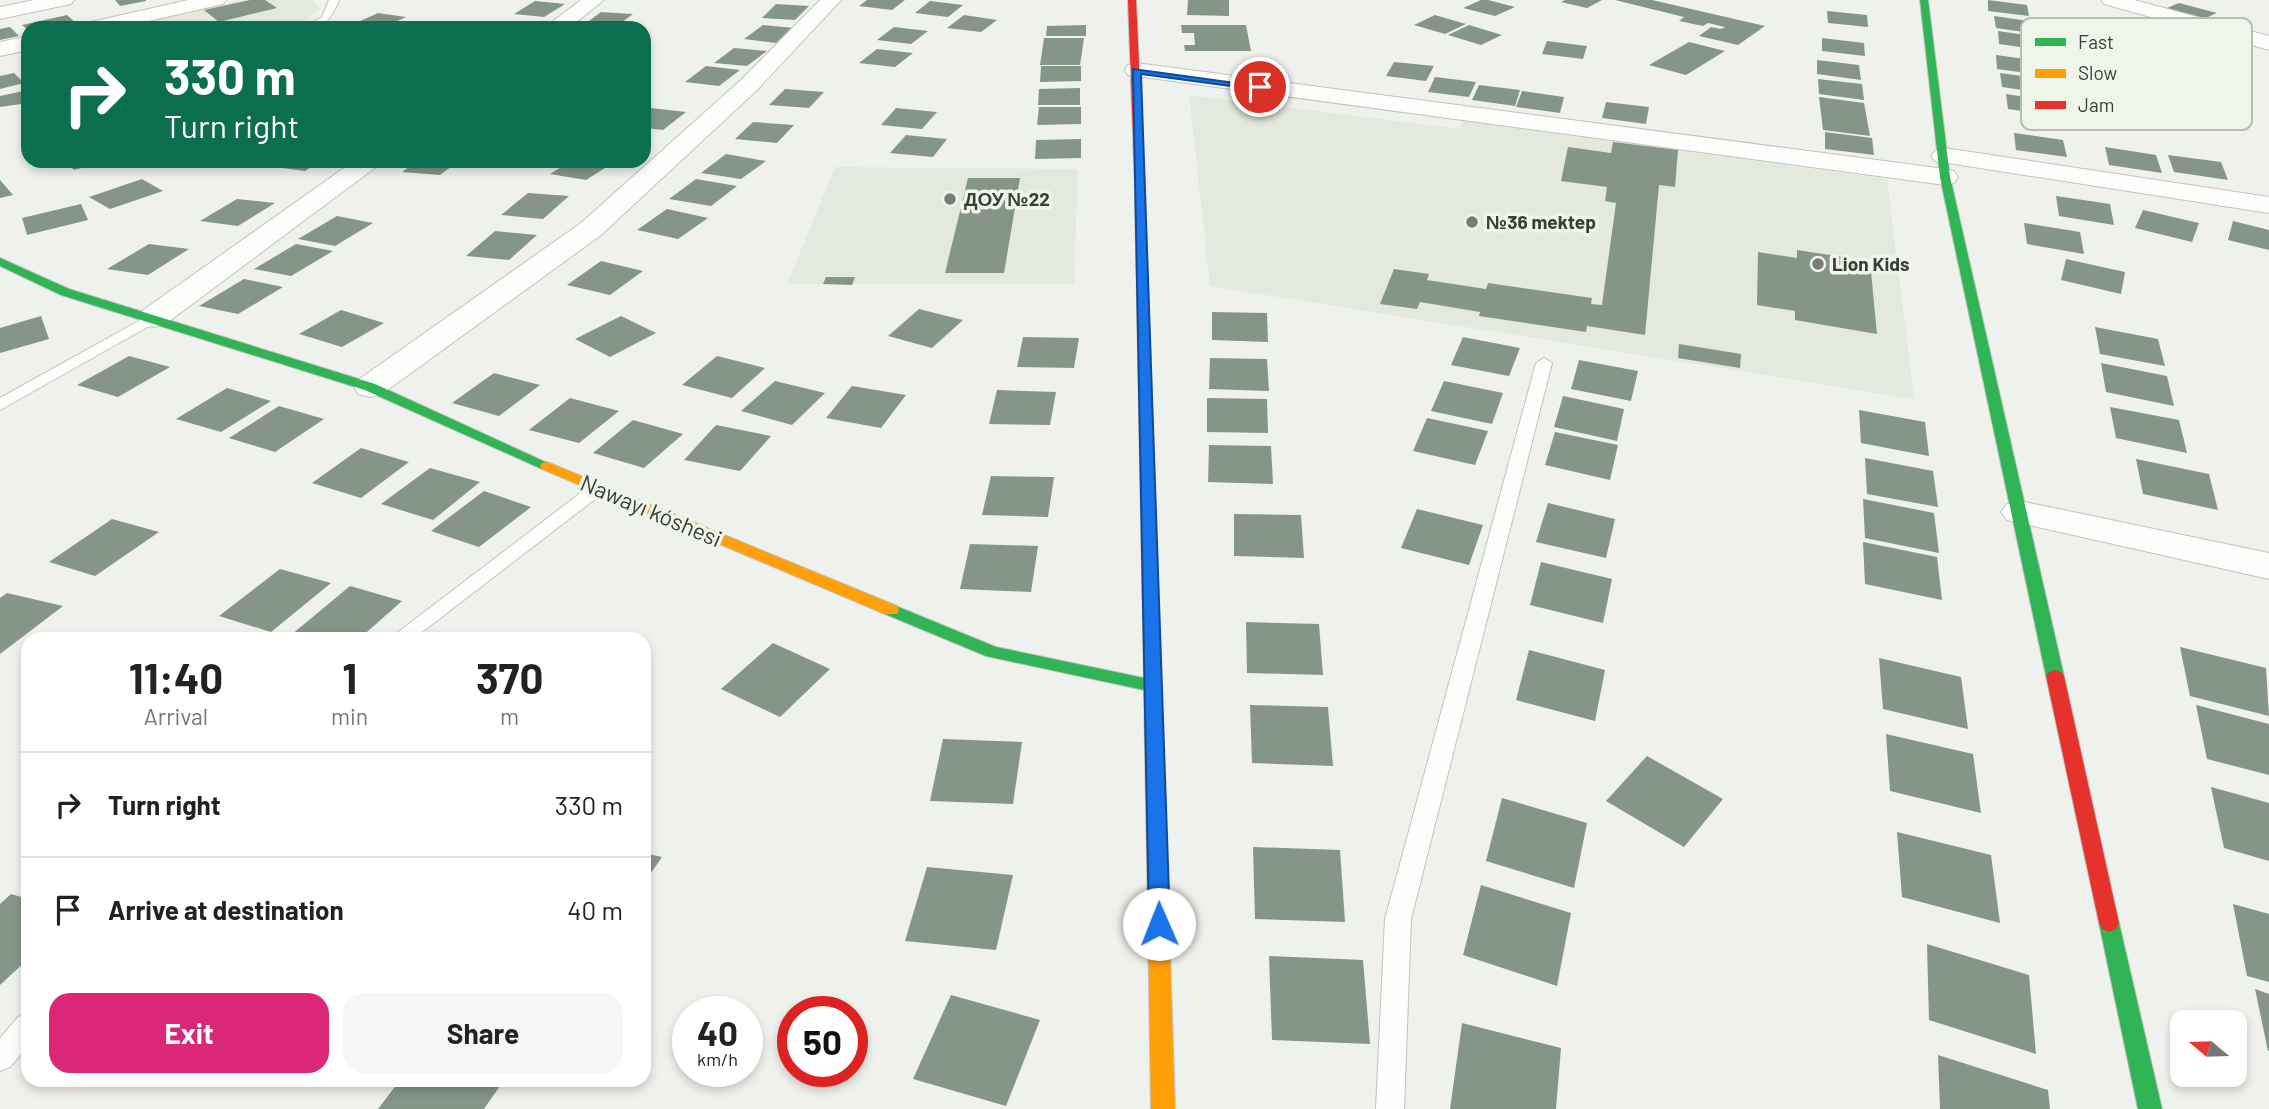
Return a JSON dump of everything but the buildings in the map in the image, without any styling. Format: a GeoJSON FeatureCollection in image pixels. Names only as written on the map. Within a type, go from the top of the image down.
{"type":"FeatureCollection","features":[{"type":"Feature","properties":{"kind":"street"},"geometry":{"type":"LineString","coordinates":[[0,13],[64,0]]}},
{"type":"Feature","properties":{"kind":"street"},"geometry":{"type":"LineString","coordinates":[[117,21],[216,0]]}},
{"type":"Feature","properties":{"kind":"street"},"geometry":{"type":"LineString","coordinates":[[565,21],[594,0]]}},
{"type":"Feature","properties":{"kind":"street"},"geometry":{"type":"LineString","coordinates":[[370,387],[591,229],[750,85],[831,0]]}},
{"type":"Feature","properties":{"kind":"street"},"geometry":{"type":"LineString","coordinates":[[1132,0],[1154,686],[1163,1109]]}},
{"type":"Feature","properties":{"kind":"street"},"geometry":{"type":"LineString","coordinates":[[1924,0],[1945,167],[2150,1109]]}},
{"type":"Feature","properties":{"kind":"street"},"geometry":{"type":"LineString","coordinates":[[2111,0],[2177,18]]}},
{"type":"Feature","properties":{"kind":"street"},"geometry":{"type":"LineString","coordinates":[[2252,38],[2269,43]]}},
{"type":"Feature","properties":{"kind":"street"},"geometry":{"type":"LineString","coordinates":[[0,49],[21,44]]}},
{"type":"Feature","properties":{"kind":"street"},"geometry":{"type":"LineString","coordinates":[[1136,71],[2269,205]]}},
{"type":"Feature","properties":{"kind":"street"},"geometry":{"type":"LineString","coordinates":[[153,318],[361,168]]}},
{"type":"Feature","properties":{"kind":"street","name":"Nawayı kóshesi"},"geometry":{"type":"LineString","coordinates":[[0,262],[65,292],[370,387],[597,489],[992,652],[1154,686]]}},
{"type":"Feature","properties":{"kind":"street"},"geometry":{"type":"LineString","coordinates":[[2020,512],[2269,566]]}},
{"type":"Feature","properties":{"kind":"lane"},"geometry":{"type":"LineString","coordinates":[[322,21],[326,19],[334,0]]}},
{"type":"Feature","properties":{"kind":"lane"},"geometry":{"type":"LineString","coordinates":[[0,405],[153,318]]}},
{"type":"Feature","properties":{"kind":"lane"},"geometry":{"type":"LineString","coordinates":[[1390,1109],[1398,919],[1544,363]]}},
{"type":"Feature","properties":{"kind":"lane"},"geometry":{"type":"LineString","coordinates":[[408,632],[597,489]]}},
{"type":"Feature","properties":{"kind":"lane"},"geometry":{"type":"LineString","coordinates":[[0,1058],[21,1034]]}},
{"type":"Feature","properties":{"kind":"shaded area"},"geometry":{"type":"Polygon","coordinates":[[[243,0],[312,0],[320,8],[304,21],[151,21],[243,0]]]}},
{"type":"Feature","properties":{"kind":"shaded area","name":"№36 mektep"},"geometry":{"type":"Polygon","coordinates":[[[1189,95],[1460,129],[1463,121],[1887,179],[1914,399],[1210,286],[1189,95]]]}},
{"type":"Feature","properties":{"kind":"shaded area","name":"ДОУ №22"},"geometry":{"type":"Polygon","coordinates":[[[835,167],[1078,169],[1074,284],[787,284],[835,167]]]}},
{"type":"Feature","properties":{"kind":"traffic: fast"},"geometry":{"type":"LineString","coordinates":[[1924,0],[1945,177],[2055,676]]}},
{"type":"Feature","properties":{"kind":"traffic: fast"},"geometry":{"type":"LineString","coordinates":[[1140,191],[1157,861]]}},
{"type":"Feature","properties":{"kind":"traffic: fast"},"geometry":{"type":"LineString","coordinates":[[0,262],[65,292],[370,387],[547,466]]}},
{"type":"Feature","properties":{"kind":"traffic: fast"},"geometry":{"type":"LineString","coordinates":[[891,610],[992,652],[1154,686]]}},
{"type":"Feature","properties":{"kind":"traffic: fast"},"geometry":{"type":"LineString","coordinates":[[2109,923],[2150,1109]]}},
{"type":"Feature","properties":{"kind":"traffic: slow"},"geometry":{"type":"LineString","coordinates":[[547,466],[891,610]]}},
{"type":"Feature","properties":{"kind":"traffic: slow"},"geometry":{"type":"LineString","coordinates":[[1157,861],[1163,1109]]}},
{"type":"Feature","properties":{"kind":"traffic: jam"},"geometry":{"type":"LineString","coordinates":[[1132,0],[1140,191]]}},
{"type":"Feature","properties":{"kind":"traffic: jam"},"geometry":{"type":"LineString","coordinates":[[2055,676],[2109,923]]}},
{"type":"Feature","properties":{"kind":"place","name":"ДОУ №22"},"geometry":{"type":"Point","coordinates":[950,199]}},
{"type":"Feature","properties":{"kind":"place","name":"№36 mektep"},"geometry":{"type":"Point","coordinates":[1472,222]}},
{"type":"Feature","properties":{"kind":"place","name":"Lion Kids"},"geometry":{"type":"Point","coordinates":[1818,264]}},
{"type":"Feature","properties":{"kind":"route"},"geometry":{"type":"LineString","coordinates":[[1159,924],[1136,71],[1260,87]]}}]}
